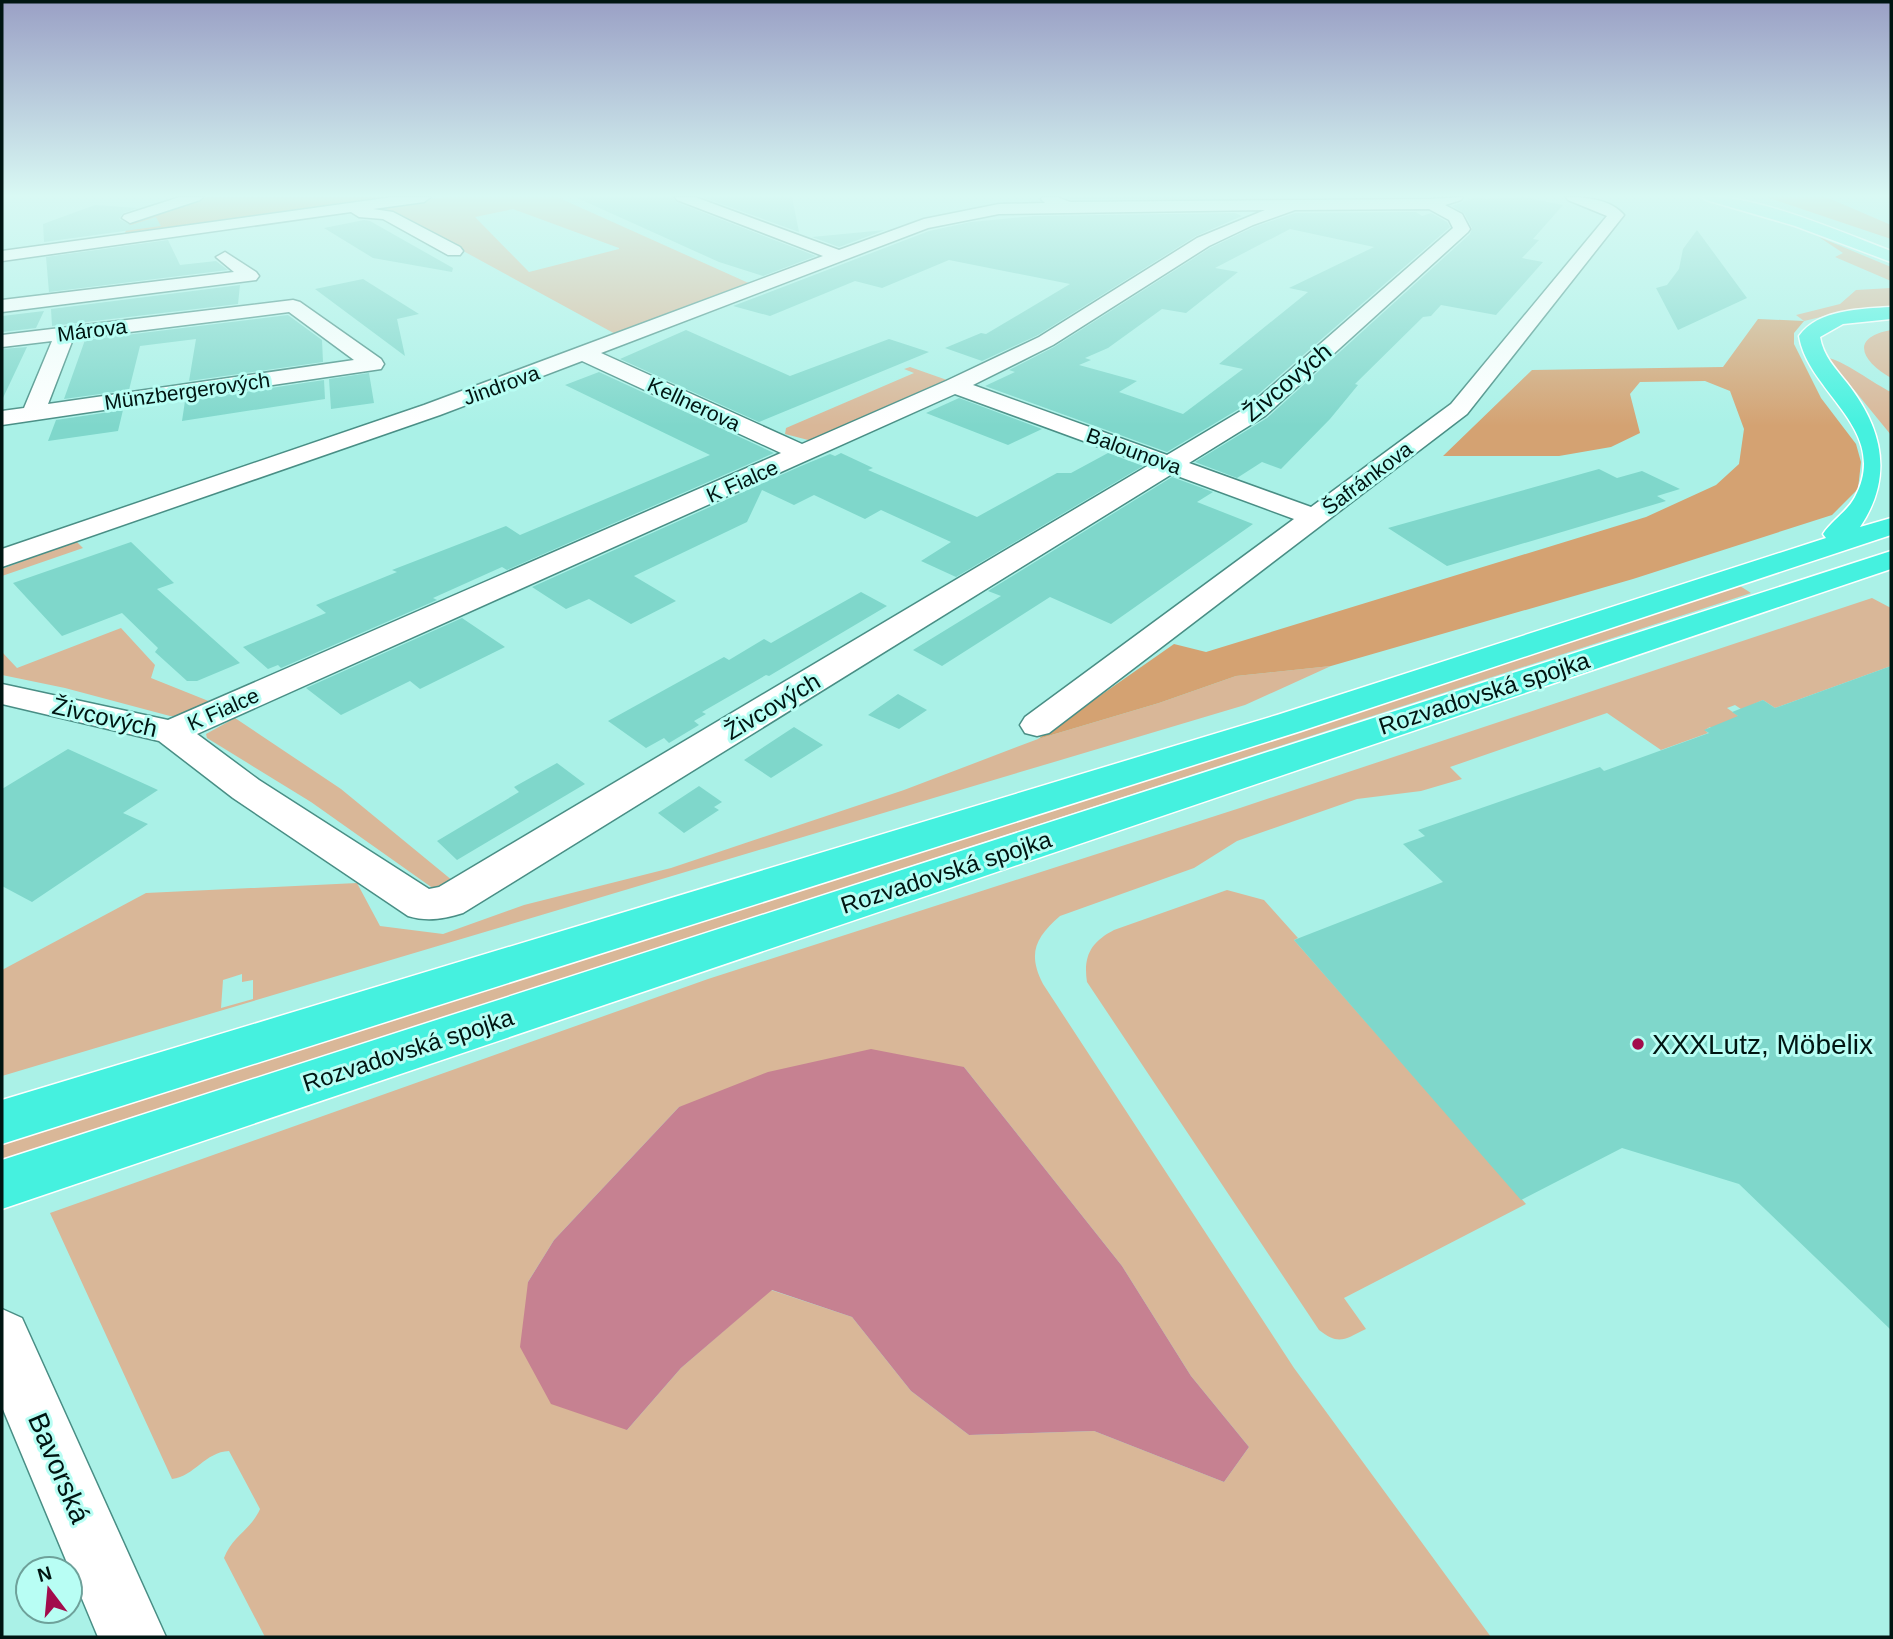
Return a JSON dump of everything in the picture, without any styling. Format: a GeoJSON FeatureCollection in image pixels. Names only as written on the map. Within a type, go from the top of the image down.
{"type":"FeatureCollection","features":[{"type":"Feature","properties":{"kind":"highway"},"geometry":{"type":"LineString","coordinates":[[1772,565],[1817,545],[1864,517],[1878,504],[1889,488],[1885,450],[1821,365],[1810,345],[1809,336],[1816,329],[1831,322],[1884,313]]}},
{"type":"Feature","properties":{"kind":"highway","name":"Rozvadovská spojka"},"geometry":{"type":"LineString","coordinates":[[2,1122],[1289,723],[1891,526]]}},
{"type":"Feature","properties":{"kind":"highway","name":"Rozvadovská spojka"},"geometry":{"type":"LineString","coordinates":[[2,1185],[1891,560]]}},
{"type":"Feature","properties":{"kind":"street"},"geometry":{"type":"LineString","coordinates":[[247,273],[284,301]]}},
{"type":"Feature","properties":{"kind":"street","name":"Jindrova"},"geometry":{"type":"LineString","coordinates":[[2,558],[432,410],[793,273]]}},
{"type":"Feature","properties":{"kind":"street","name":"K Fialce"},"geometry":{"type":"LineString","coordinates":[[171,732],[954,386],[1046,341],[1153,273]]}},
{"type":"Feature","properties":{"kind":"street","name":"Živcových"},"geometry":{"type":"LineString","coordinates":[[2,694],[171,732],[246,789],[423,905],[448,902],[1257,411],[1412,273]]}},
{"type":"Feature","properties":{"kind":"street","name":"Šafránkova"},"geometry":{"type":"LineString","coordinates":[[1037,725],[1459,409],[1569,273]]}},
{"type":"Feature","properties":{"kind":"street"},"geometry":{"type":"LineString","coordinates":[[2,306],[250,276]]}},
{"type":"Feature","properties":{"kind":"street","name":"Márova"},"geometry":{"type":"LineString","coordinates":[[2,341],[293,306],[373,364]]}},
{"type":"Feature","properties":{"kind":"street"},"geometry":{"type":"LineString","coordinates":[[33,413],[65,334]]}},
{"type":"Feature","properties":{"kind":"street","name":"Kellnerova"},"geometry":{"type":"LineString","coordinates":[[585,354],[804,454]]}},
{"type":"Feature","properties":{"kind":"street","name":"Münzbergerových"},"geometry":{"type":"LineString","coordinates":[[2,418],[373,364]]}},
{"type":"Feature","properties":{"kind":"street","name":"Balounova"},"geometry":{"type":"LineString","coordinates":[[954,386],[1314,517]]}},
{"type":"Feature","properties":{"kind":"street","name":"Bavorská"},"geometry":{"type":"LineString","coordinates":[[2,1338],[132,1637]]}},
{"type":"Feature","properties":{"kind":"shaded area"},"geometry":{"type":"Polygon","coordinates":[[[504,273],[727,273],[753,285],[619,336],[504,273]]]}},
{"type":"Feature","properties":{"kind":"shaded area"},"geometry":{"type":"Polygon","coordinates":[[[1873,273],[1891,273],[1891,281],[1873,273]]]}},
{"type":"Feature","properties":{"kind":"shaded area"},"geometry":{"type":"Polygon","coordinates":[[[1891,288],[1891,308],[1846,311],[1804,321],[1796,315],[1840,304],[1856,290],[1891,288]]]}},
{"type":"Feature","properties":{"kind":"shaded area"},"geometry":{"type":"Polygon","coordinates":[[[1758,319],[1804,321],[1794,333],[1794,344],[1821,398],[1856,444],[1861,462],[1858,489],[1832,515],[1633,579],[1331,666],[1236,676],[1159,703],[1038,739],[1174,644],[1206,652],[1646,517],[1716,485],[1739,464],[1744,429],[1730,391],[1705,381],[1640,382],[1630,394],[1640,433],[1611,447],[1559,456],[1443,456],[1532,370],[1723,367],[1758,319]]]}},
{"type":"Feature","properties":{"kind":"shaded area"},"geometry":{"type":"Polygon","coordinates":[[[1891,330],[1891,378],[1873,365],[1864,351],[1869,339],[1891,330]]]}},
{"type":"Feature","properties":{"kind":"shaded area"},"geometry":{"type":"Polygon","coordinates":[[[1828,358],[1891,392],[1891,435],[1828,358]]]}},
{"type":"Feature","properties":{"kind":"shaded area"},"geometry":{"type":"Polygon","coordinates":[[[910,367],[947,380],[812,441],[785,434],[786,428],[914,373],[904,369],[910,367]]]}},
{"type":"Feature","properties":{"kind":"shaded area"},"geometry":{"type":"Polygon","coordinates":[[[76,541],[83,548],[2,576],[2,569],[76,541]]]}},
{"type":"Feature","properties":{"kind":"shaded area"},"geometry":{"type":"Polygon","coordinates":[[[1740,586],[1751,593],[2,1161],[2,1144],[1740,586]]]}},
{"type":"Feature","properties":{"kind":"shaded area"},"geometry":{"type":"Polygon","coordinates":[[[1872,598],[1891,608],[1891,666],[1775,708],[1763,700],[1754,704],[1753,717],[1735,705],[1727,708],[1744,720],[1715,730],[1710,727],[1705,730],[1708,733],[1661,750],[1607,713],[1450,767],[1462,779],[1421,791],[1357,799],[1237,841],[1194,868],[1060,916],[1045,931],[1036,946],[1036,963],[1043,984],[1294,1368],[1491,1637],[265,1637],[224,1558],[260,1509],[229,1451],[213,1455],[187,1474],[172,1479],[50,1213],[708,979],[1240,808],[1872,598]],[[964,1067],[679,1107],[554,1240],[528,1282],[627,1430],[681,1368],[771,1290],[852,1317],[911,1391],[969,1435],[1094,1431],[1224,1482],[1249,1447],[1191,1376],[1122,1266],[964,1067]]]}},
{"type":"Feature","properties":{"kind":"shaded area"},"geometry":{"type":"Polygon","coordinates":[[[121,628],[155,665],[151,678],[216,704],[179,716],[170,716],[65,688],[2,675],[2,652],[17,668],[121,628]]]}},
{"type":"Feature","properties":{"kind":"shaded area"},"geometry":{"type":"Polygon","coordinates":[[[1331,666],[1245,705],[2,1076],[2,970],[146,893],[357,883],[380,926],[443,934],[524,905],[671,868],[904,790],[1038,739],[1159,703],[1236,676],[1331,666]],[[242,974],[223,980],[221,1008],[253,999],[253,980],[242,982],[242,974]]]}},
{"type":"Feature","properties":{"kind":"shaded area"},"geometry":{"type":"Polygon","coordinates":[[[235,718],[341,789],[453,881],[453,885],[434,889],[311,802],[207,738],[206,734],[235,718]]]}},
{"type":"Feature","properties":{"kind":"shaded area"},"geometry":{"type":"Polygon","coordinates":[[[1227,890],[1264,900],[1298,938],[1294,940],[1526,1204],[1344,1298],[1366,1329],[1347,1338],[1332,1338],[1319,1330],[1087,982],[1086,965],[1090,951],[1106,935],[1227,890]]]}},
{"type":"Feature","properties":{"kind":"shaded area"},"geometry":{"type":"Polygon","coordinates":[[[871,1049],[964,1067],[1122,1266],[1191,1376],[1249,1447],[1224,1482],[1094,1431],[969,1435],[911,1391],[852,1317],[772,1290],[681,1368],[627,1430],[551,1404],[520,1347],[528,1282],[554,1240],[679,1107],[768,1072],[871,1049]]]}},
{"type":"Feature","properties":{"kind":"building"},"geometry":{"type":"Polygon","coordinates":[[[47,273],[200,273],[49,292],[47,273]]]}},
{"type":"Feature","properties":{"kind":"building"},"geometry":{"type":"Polygon","coordinates":[[[818,273],[917,273],[882,288],[855,281],[770,316],[733,306],[818,273]]]}},
{"type":"Feature","properties":{"kind":"building"},"geometry":{"type":"Polygon","coordinates":[[[1017,273],[1136,273],[1038,335],[982,361],[945,348],[981,333],[986,334],[1070,284],[1017,273]]]}},
{"type":"Feature","properties":{"kind":"building"},"geometry":{"type":"Polygon","coordinates":[[[1170,273],[1236,273],[1186,313],[1162,309],[1108,348],[1085,358],[1091,360],[1079,365],[1137,381],[1119,392],[1183,414],[1243,369],[1219,364],[1308,292],[1289,288],[1319,273],[1397,273],[1247,404],[1167,452],[985,386],[1015,372],[1009,370],[1054,347],[1170,273]]]}},
{"type":"Feature","properties":{"kind":"building"},"geometry":{"type":"Polygon","coordinates":[[[1426,273],[1533,273],[1496,315],[1441,305],[1431,316],[1423,317],[1355,384],[1358,385],[1330,419],[1281,469],[1262,462],[1237,478],[1195,462],[1267,418],[1426,273]]]}},
{"type":"Feature","properties":{"kind":"building"},"geometry":{"type":"Polygon","coordinates":[[[1676,273],[1729,273],[1747,298],[1678,330],[1656,288],[1667,285],[1676,273]]]}},
{"type":"Feature","properties":{"kind":"building"},"geometry":{"type":"Polygon","coordinates":[[[363,279],[419,314],[397,319],[405,356],[315,289],[363,279]]]}},
{"type":"Feature","properties":{"kind":"building"},"geometry":{"type":"Polygon","coordinates":[[[240,285],[238,304],[52,326],[51,309],[240,285]]]}},
{"type":"Feature","properties":{"kind":"building"},"geometry":{"type":"Polygon","coordinates":[[[44,311],[36,328],[2,332],[2,316],[44,311]]]}},
{"type":"Feature","properties":{"kind":"building"},"geometry":{"type":"Polygon","coordinates":[[[288,315],[322,340],[323,362],[189,381],[196,339],[140,346],[129,390],[64,399],[85,340],[288,315]]]}},
{"type":"Feature","properties":{"kind":"building"},"geometry":{"type":"Polygon","coordinates":[[[686,330],[790,376],[889,339],[929,352],[759,422],[620,359],[686,330]]]}},
{"type":"Feature","properties":{"kind":"building"},"geometry":{"type":"Polygon","coordinates":[[[27,347],[2,400],[2,349],[27,347]]]}},
{"type":"Feature","properties":{"kind":"building"},"geometry":{"type":"Polygon","coordinates":[[[599,372],[774,453],[507,570],[502,567],[433,598],[437,600],[281,668],[278,665],[268,669],[243,647],[326,613],[316,605],[397,572],[392,570],[506,526],[520,535],[710,455],[565,385],[599,372]]]}},
{"type":"Feature","properties":{"kind":"building"},"geometry":{"type":"Polygon","coordinates":[[[369,373],[374,403],[331,409],[329,379],[369,373]]]}},
{"type":"Feature","properties":{"kind":"building"},"geometry":{"type":"Polygon","coordinates":[[[324,380],[325,399],[182,421],[185,401],[324,380]]]}},
{"type":"Feature","properties":{"kind":"building"},"geometry":{"type":"Polygon","coordinates":[[[959,398],[1042,429],[1008,445],[926,413],[959,398]]]}},
{"type":"Feature","properties":{"kind":"building"},"geometry":{"type":"Polygon","coordinates":[[[123,410],[118,431],[48,441],[56,420],[123,410]]]}},
{"type":"Feature","properties":{"kind":"building"},"geometry":{"type":"Polygon","coordinates":[[[841,453],[873,468],[868,470],[977,517],[1057,473],[1071,473],[1108,453],[1143,466],[956,577],[921,561],[951,542],[881,510],[865,519],[814,495],[794,505],[762,490],[747,522],[634,576],[676,601],[631,624],[589,599],[566,609],[532,587],[801,466],[830,454],[835,456],[841,453]]]}},
{"type":"Feature","properties":{"kind":"building"},"geometry":{"type":"Polygon","coordinates":[[[1599,469],[1617,478],[1642,471],[1680,489],[1657,496],[1666,501],[1447,566],[1388,528],[1599,469]]]}},
{"type":"Feature","properties":{"kind":"building"},"geometry":{"type":"Polygon","coordinates":[[[1172,477],[1213,492],[1197,502],[1253,524],[1111,624],[1050,597],[942,666],[913,650],[1001,596],[988,591],[1172,477]]]}},
{"type":"Feature","properties":{"kind":"building"},"geometry":{"type":"Polygon","coordinates":[[[131,542],[174,583],[157,589],[240,663],[197,681],[187,681],[155,652],[158,648],[122,613],[62,636],[13,583],[131,542]]]}},
{"type":"Feature","properties":{"kind":"building"},"geometry":{"type":"Polygon","coordinates":[[[861,592],[887,606],[702,712],[706,714],[694,721],[699,725],[669,743],[664,738],[646,748],[608,721],[724,657],[729,660],[764,639],[771,643],[861,592]]]}},
{"type":"Feature","properties":{"kind":"building"},"geometry":{"type":"Polygon","coordinates":[[[462,618],[505,647],[420,689],[410,681],[341,715],[306,688],[462,618]]]}},
{"type":"Feature","properties":{"kind":"building","name":"XXXLutz, Möbelix"},"geometry":{"type":"Polygon","coordinates":[[[1891,666],[1891,1330],[1739,1184],[1622,1148],[1521,1200],[1294,940],[1443,882],[1403,844],[1425,836],[1418,830],[1600,767],[1604,771],[1709,733],[1704,730],[1738,716],[1732,712],[1763,700],[1775,708],[1891,666]]]}},
{"type":"Feature","properties":{"kind":"building"},"geometry":{"type":"Polygon","coordinates":[[[898,694],[927,710],[899,729],[868,715],[898,694]]]}},
{"type":"Feature","properties":{"kind":"building"},"geometry":{"type":"Polygon","coordinates":[[[794,727],[823,745],[771,778],[744,760],[794,727]]]}},
{"type":"Feature","properties":{"kind":"building"},"geometry":{"type":"Polygon","coordinates":[[[68,749],[158,790],[123,813],[148,824],[32,902],[2,886],[2,789],[68,749]]]}},
{"type":"Feature","properties":{"kind":"building"},"geometry":{"type":"Polygon","coordinates":[[[557,763],[585,784],[457,860],[437,841],[519,792],[514,787],[557,763]]]}},
{"type":"Feature","properties":{"kind":"building"},"geometry":{"type":"Polygon","coordinates":[[[699,786],[722,802],[714,807],[719,810],[684,833],[658,813],[699,786]]]}},
{"type":"Feature","properties":{"kind":"place","name":"XXXLutz, Möbelix"},"geometry":{"type":"Point","coordinates":[1638,1044]}}]}
